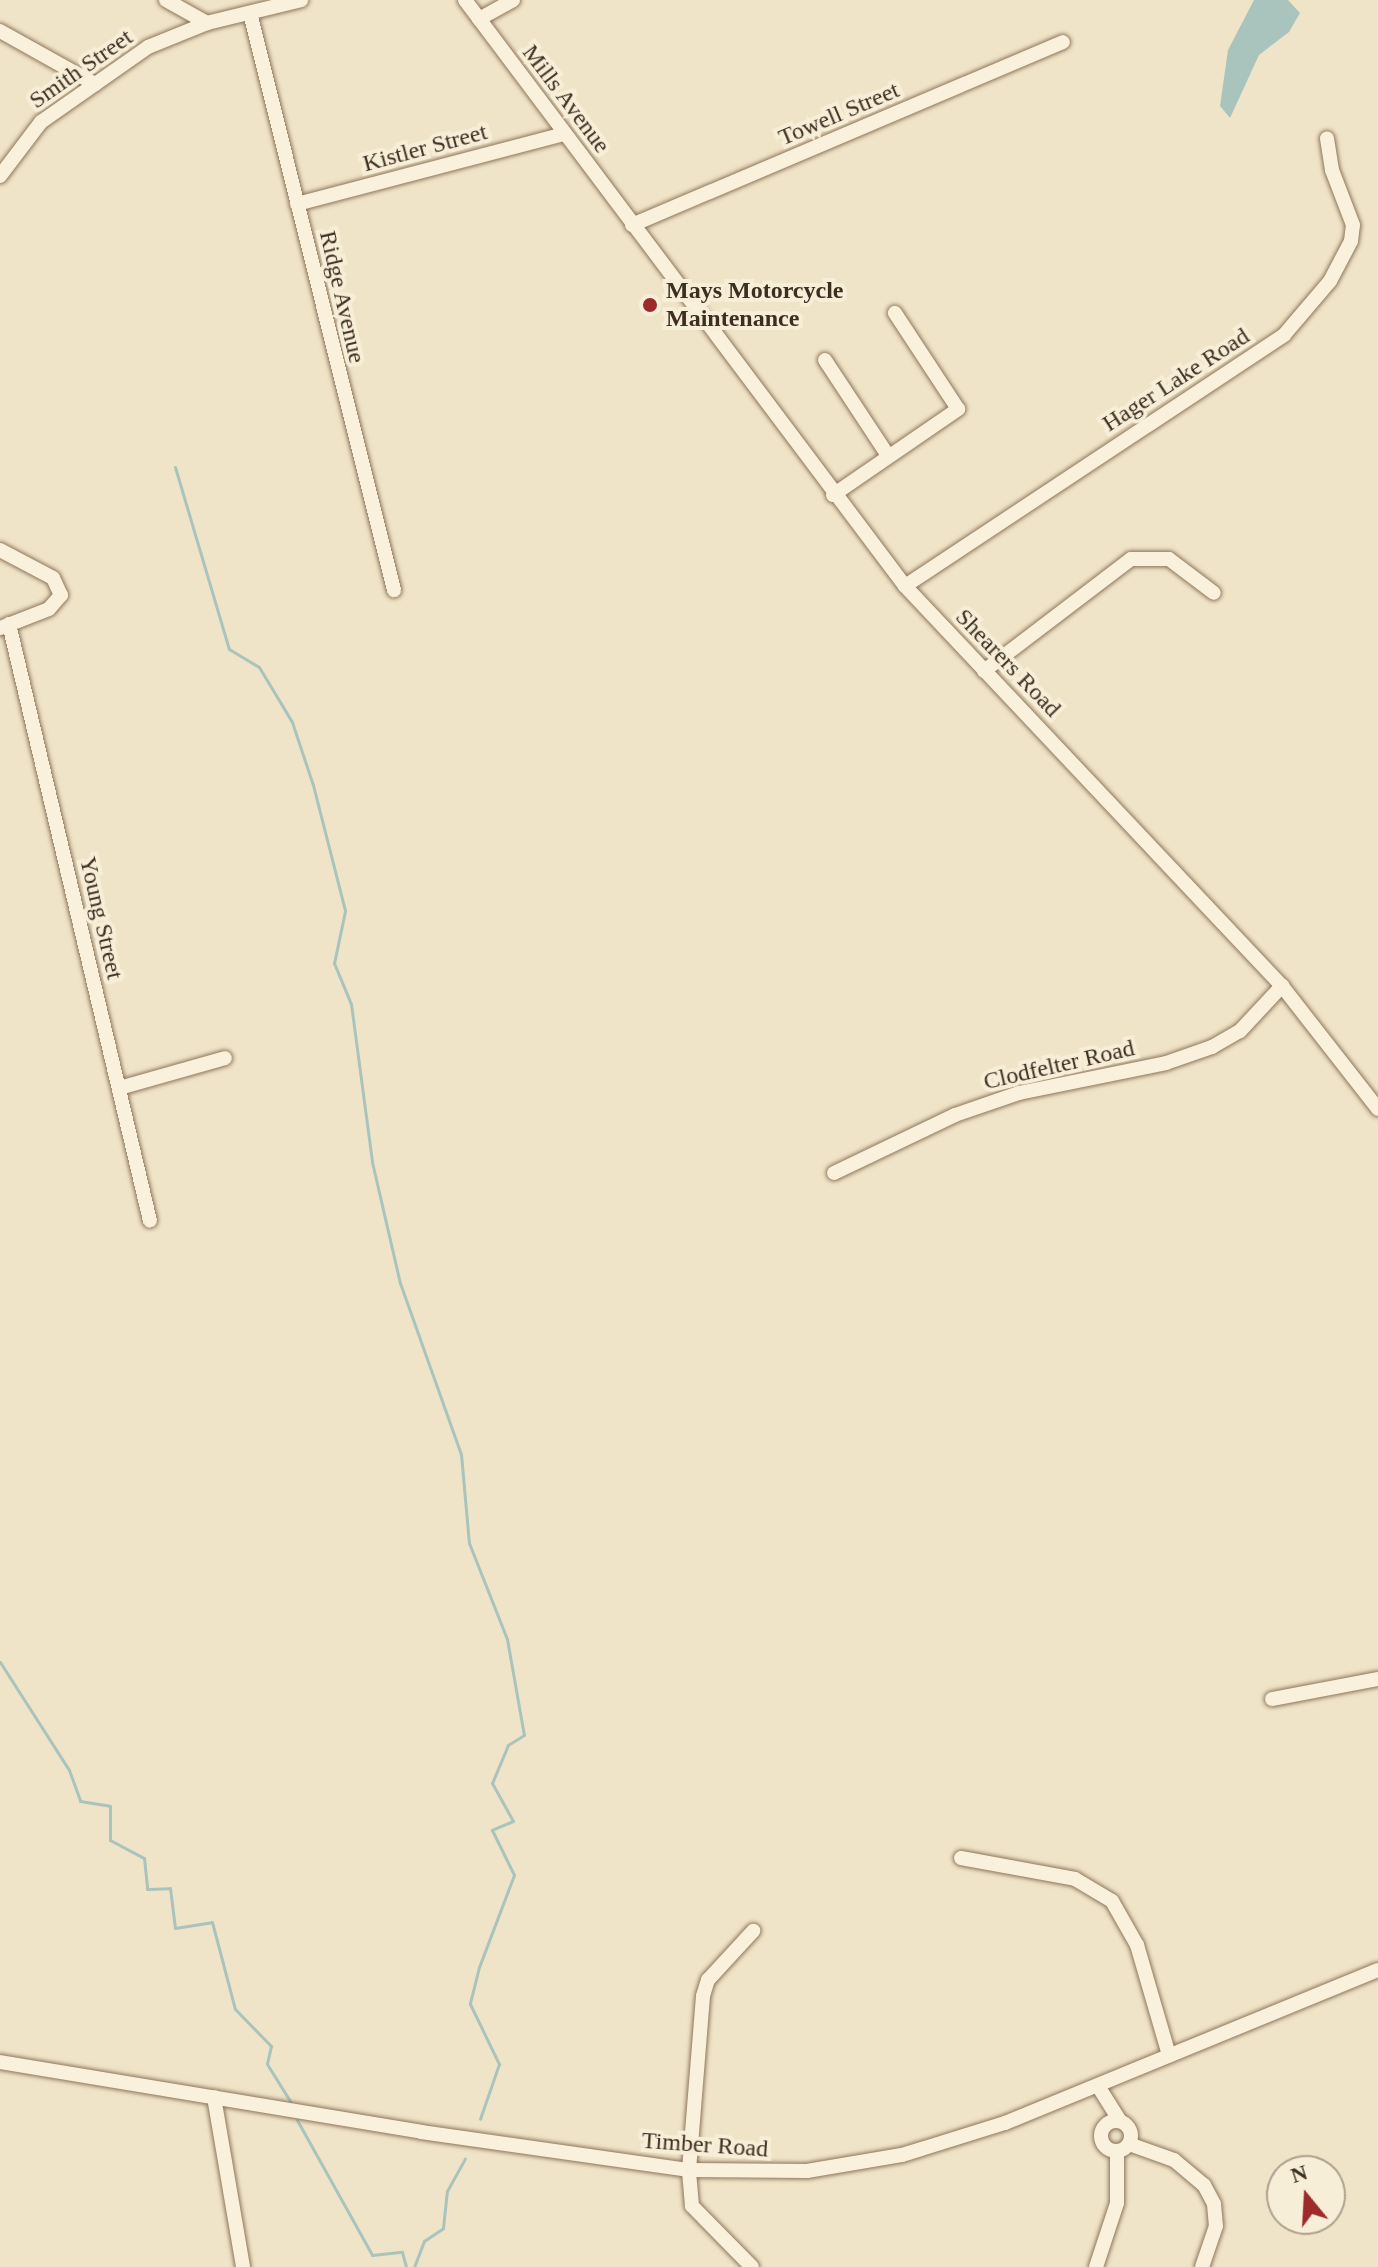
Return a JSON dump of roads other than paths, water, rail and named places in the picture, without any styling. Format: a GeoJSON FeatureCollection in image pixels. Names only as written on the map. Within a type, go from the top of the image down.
{"type":"FeatureCollection","features":[{"type":"Feature","properties":{"kind":"street"},"geometry":{"type":"LineString","coordinates":[[166,0],[207,23]]}},
{"type":"Feature","properties":{"kind":"street","name":"Smith Street"},"geometry":{"type":"LineString","coordinates":[[0,176],[6,157],[41,122],[148,47],[207,23],[301,0]]}},
{"type":"Feature","properties":{"kind":"street","name":"Mills Avenue"},"geometry":{"type":"LineString","coordinates":[[465,0],[632,225]]}},
{"type":"Feature","properties":{"kind":"street"},"geometry":{"type":"LineString","coordinates":[[479,19],[513,0]]}},
{"type":"Feature","properties":{"kind":"street","name":"Ridge Avenue"},"geometry":{"type":"LineString","coordinates":[[250,13],[394,590]]}},
{"type":"Feature","properties":{"kind":"street"},"geometry":{"type":"LineString","coordinates":[[0,31],[95,84]]}},
{"type":"Feature","properties":{"kind":"street","name":"Towell Street"},"geometry":{"type":"LineString","coordinates":[[632,225],[1063,42]]}},
{"type":"Feature","properties":{"kind":"street","name":"Kistler Street"},"geometry":{"type":"LineString","coordinates":[[297,204],[564,134]]}},
{"type":"Feature","properties":{"kind":"street","name":"Hager Lake Road"},"geometry":{"type":"LineString","coordinates":[[905,586],[1284,335],[1330,281],[1351,241],[1353,225],[1332,170],[1327,138]]}},
{"type":"Feature","properties":{"kind":"street","name":"Shearers Road"},"geometry":{"type":"LineString","coordinates":[[632,225],[833,495],[905,586],[1282,986],[1378,1109]]}},
{"type":"Feature","properties":{"kind":"street"},"geometry":{"type":"LineString","coordinates":[[833,495],[887,454],[958,409],[895,313]]}},
{"type":"Feature","properties":{"kind":"street"},"geometry":{"type":"LineString","coordinates":[[825,360],[887,454]]}},
{"type":"Feature","properties":{"kind":"street"},"geometry":{"type":"LineString","coordinates":[[0,550],[53,578],[61,595],[49,609],[4,626]]}},
{"type":"Feature","properties":{"kind":"street"},"geometry":{"type":"LineString","coordinates":[[984,671],[1131,559],[1169,559],[1214,593]]}},
{"type":"Feature","properties":{"kind":"street","name":"Young Street"},"geometry":{"type":"LineString","coordinates":[[4,626],[150,1221]]}},
{"type":"Feature","properties":{"kind":"street","name":"Clodfelter Road"},"geometry":{"type":"LineString","coordinates":[[834,1173],[955,1115],[1019,1093],[1166,1063],[1212,1047],[1240,1031],[1282,986]]}},
{"type":"Feature","properties":{"kind":"street"},"geometry":{"type":"LineString","coordinates":[[119,1088],[225,1058]]}},
{"type":"Feature","properties":{"kind":"street"},"geometry":{"type":"LineString","coordinates":[[1272,1699],[1378,1679]]}},
{"type":"Feature","properties":{"kind":"street"},"geometry":{"type":"LineString","coordinates":[[961,1858],[1075,1879],[1112,1901],[1137,1945],[1169,2055]]}},
{"type":"Feature","properties":{"kind":"street"},"geometry":{"type":"LineString","coordinates":[[752,2267],[692,2206],[689,2170],[703,1996],[708,1980],[753,1931]]}},
{"type":"Feature","properties":{"kind":"street","name":"Timber Road"},"geometry":{"type":"LineString","coordinates":[[0,2062],[689,2170],[807,2171],[902,2155],[1100,2092],[1169,2055],[1378,1970]]}},
{"type":"Feature","properties":{"kind":"street"},"geometry":{"type":"LineString","coordinates":[[1096,2267],[1117,2203],[1123,2147],[1131,2131],[1113,2123],[1100,2092]]}},
{"type":"Feature","properties":{"kind":"street"},"geometry":{"type":"LineString","coordinates":[[214,2097],[243,2267]]}},
{"type":"Feature","properties":{"kind":"street"},"geometry":{"type":"LineString","coordinates":[[1113,2123],[1103,2143],[1174,2160],[1204,2185],[1214,2204],[1216,2226],[1202,2267]]}},
{"type":"Feature","properties":{"kind":"water"},"geometry":{"type":"Polygon","coordinates":[[[1254,0],[1288,0],[1300,13],[1289,32],[1259,55],[1230,118],[1220,106],[1228,50],[1254,0]]]}},
{"type":"Feature","properties":{"kind":"waterway"},"geometry":{"type":"LineString","coordinates":[[175,467],[229,649],[259,667],[292,722],[313,785],[345,911],[334,963],[351,1004],[372,1162],[400,1283],[461,1454],[469,1543],[507,1639],[524,1735],[508,1745],[492,1783],[513,1821],[492,1830],[514,1875],[479,1967],[470,2004],[499,2064],[480,2119]]}},
{"type":"Feature","properties":{"kind":"waterway"},"geometry":{"type":"LineString","coordinates":[[0,1662],[69,1770],[80,1801],[110,1806],[110,1840],[144,1858],[147,1889],[170,1888],[175,1928],[212,1922],[235,2009],[271,2046],[267,2064],[290,2101]]}},
{"type":"Feature","properties":{"kind":"waterway"},"geometry":{"type":"LineString","coordinates":[[297,2120],[372,2255],[402,2252],[406,2267]]}},
{"type":"Feature","properties":{"kind":"waterway"},"geometry":{"type":"LineString","coordinates":[[414,2267],[424,2241],[443,2228],[447,2191],[465,2159]]}},
{"type":"Feature","properties":{"kind":"place","name":"Mays Motorcycle Maintenance"},"geometry":{"type":"Point","coordinates":[650,305]}}]}
